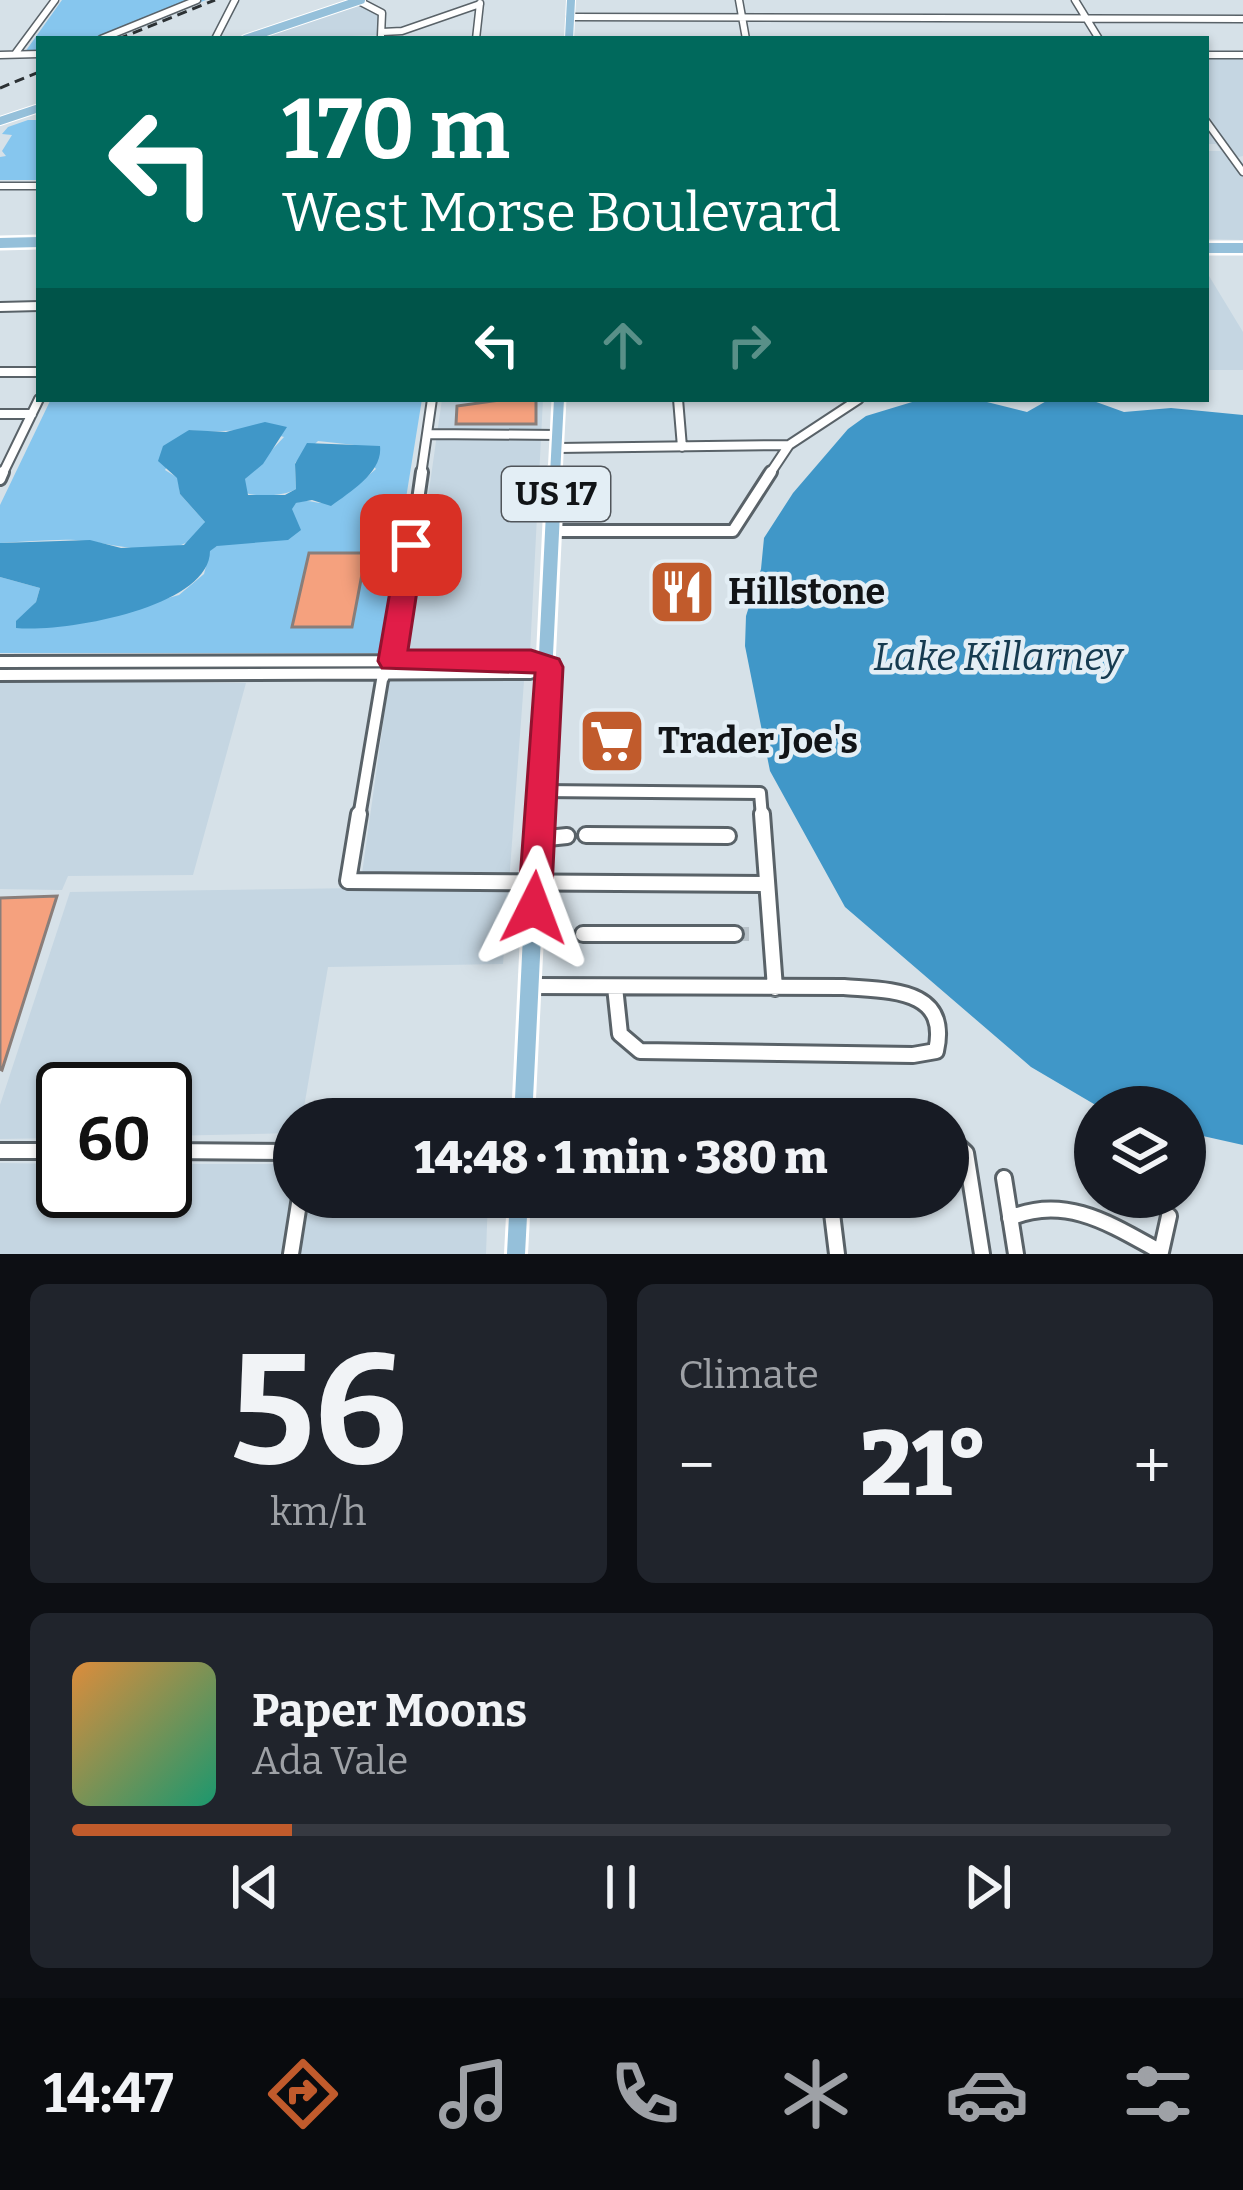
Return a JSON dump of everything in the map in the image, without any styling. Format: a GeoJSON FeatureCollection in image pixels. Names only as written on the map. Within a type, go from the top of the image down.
{"type":"FeatureCollection","features":[{"type":"Feature","properties":{"kind":"main road"},"geometry":{"type":"LineString","coordinates":[[254,36],[360,0]]}},
{"type":"Feature","properties":{"kind":"main road"},"geometry":{"type":"LineString","coordinates":[[569,36],[571,0]]}},
{"type":"Feature","properties":{"kind":"main road"},"geometry":{"type":"LineString","coordinates":[[0,121],[36,111]]}},
{"type":"Feature","properties":{"kind":"main road"},"geometry":{"type":"LineString","coordinates":[[0,243],[36,242]]}},
{"type":"Feature","properties":{"kind":"main road"},"geometry":{"type":"LineString","coordinates":[[1209,248],[1243,248]]}},
{"type":"Feature","properties":{"kind":"main road","name":"US 17"},"geometry":{"type":"LineString","coordinates":[[524,1098],[559,402]]}},
{"type":"Feature","properties":{"kind":"main road"},"geometry":{"type":"LineString","coordinates":[[516,1254],[518,1218]]}},
{"type":"Feature","properties":{"kind":"street"},"geometry":{"type":"LineString","coordinates":[[14,55],[55,0]]}},
{"type":"Feature","properties":{"kind":"street"},"geometry":{"type":"LineString","coordinates":[[108,36],[197,0]]}},
{"type":"Feature","properties":{"kind":"street"},"geometry":{"type":"LineString","coordinates":[[360,0],[382,13],[381,36],[480,2],[476,36]]}},
{"type":"Feature","properties":{"kind":"street"},"geometry":{"type":"LineString","coordinates":[[739,0],[746,36]]}},
{"type":"Feature","properties":{"kind":"street"},"geometry":{"type":"LineString","coordinates":[[1075,0],[1097,36]]}},
{"type":"Feature","properties":{"kind":"street"},"geometry":{"type":"LineString","coordinates":[[216,36],[236,1]]}},
{"type":"Feature","properties":{"kind":"street"},"geometry":{"type":"LineString","coordinates":[[570,17],[1243,19]]}},
{"type":"Feature","properties":{"kind":"street"},"geometry":{"type":"LineString","coordinates":[[0,55],[36,54]]}},
{"type":"Feature","properties":{"kind":"street"},"geometry":{"type":"LineString","coordinates":[[1209,55],[1243,55]]}},
{"type":"Feature","properties":{"kind":"street"},"geometry":{"type":"LineString","coordinates":[[1209,125],[1243,172]]}},
{"type":"Feature","properties":{"kind":"street"},"geometry":{"type":"LineString","coordinates":[[0,186],[36,186]]}},
{"type":"Feature","properties":{"kind":"street"},"geometry":{"type":"LineString","coordinates":[[0,307],[36,306]]}},
{"type":"Feature","properties":{"kind":"street"},"geometry":{"type":"LineString","coordinates":[[0,372],[36,372]]}},
{"type":"Feature","properties":{"kind":"street"},"geometry":{"type":"LineString","coordinates":[[0,479],[5,460],[38,402]]}},
{"type":"Feature","properties":{"kind":"street"},"geometry":{"type":"LineString","coordinates":[[432,402],[389,667],[348,881],[767,884]]}},
{"type":"Feature","properties":{"kind":"street"},"geometry":{"type":"LineString","coordinates":[[678,402],[682,446]]}},
{"type":"Feature","properties":{"kind":"street"},"geometry":{"type":"LineString","coordinates":[[556,531],[733,531],[789,446],[853,402]]}},
{"type":"Feature","properties":{"kind":"street"},"geometry":{"type":"LineString","coordinates":[[0,414],[32,414]]}},
{"type":"Feature","properties":{"kind":"street"},"geometry":{"type":"LineString","coordinates":[[427,434],[558,442],[789,446]]}},
{"type":"Feature","properties":{"kind":"street"},"geometry":{"type":"LineString","coordinates":[[0,662],[113,668],[389,667],[530,673],[549,667]]}},
{"type":"Feature","properties":{"kind":"street"},"geometry":{"type":"LineString","coordinates":[[0,675],[113,668]]}},
{"type":"Feature","properties":{"kind":"street"},"geometry":{"type":"LineString","coordinates":[[541,791],[760,793],[775,988]]}},
{"type":"Feature","properties":{"kind":"street"},"geometry":{"type":"LineString","coordinates":[[586,835],[728,836]]}},
{"type":"Feature","properties":{"kind":"street"},"geometry":{"type":"LineString","coordinates":[[538,839],[567,836]]}},
{"type":"Feature","properties":{"kind":"street"},"geometry":{"type":"LineString","coordinates":[[746,836],[763,836]]}},
{"type":"Feature","properties":{"kind":"street"},"geometry":{"type":"LineString","coordinates":[[533,934],[563,934]]}},
{"type":"Feature","properties":{"kind":"street"},"geometry":{"type":"LineString","coordinates":[[583,934],[735,934]]}},
{"type":"Feature","properties":{"kind":"street"},"geometry":{"type":"LineString","coordinates":[[754,934],[771,934]]}},
{"type":"Feature","properties":{"kind":"street"},"geometry":{"type":"LineString","coordinates":[[530,986],[775,988],[892,992],[922,1001],[938,1015],[944,1030],[935,1051],[913,1055],[640,1051],[627,1047],[619,1037],[615,987]]}},
{"type":"Feature","properties":{"kind":"street"},"geometry":{"type":"LineString","coordinates":[[0,1151],[36,1151]]}},
{"type":"Feature","properties":{"kind":"street"},"geometry":{"type":"LineString","coordinates":[[192,1151],[273,1152]]}},
{"type":"Feature","properties":{"kind":"street"},"geometry":{"type":"LineString","coordinates":[[969,1173],[982,1254]]}},
{"type":"Feature","properties":{"kind":"street"},"geometry":{"type":"LineString","coordinates":[[1004,1178],[1016,1254]]}},
{"type":"Feature","properties":{"kind":"street"},"geometry":{"type":"LineString","coordinates":[[1010,1218],[1032,1208],[1074,1210]]}},
{"type":"Feature","properties":{"kind":"street"},"geometry":{"type":"LineString","coordinates":[[291,1254],[297,1218]]}},
{"type":"Feature","properties":{"kind":"street"},"geometry":{"type":"LineString","coordinates":[[833,1218],[837,1254]]}},
{"type":"Feature","properties":{"kind":"street"},"geometry":{"type":"LineString","coordinates":[[1091,1218],[1161,1252],[1169,1218]]}},
{"type":"Feature","properties":{"kind":"shaded area"},"geometry":{"type":"Polygon","coordinates":[[[62,0],[206,0],[116,36],[36,36],[62,0]]]}},
{"type":"Feature","properties":{"kind":"shaded area"},"geometry":{"type":"Polygon","coordinates":[[[361,4],[379,13],[378,35],[268,36],[361,4]]]}},
{"type":"Feature","properties":{"kind":"shaded area"},"geometry":{"type":"Polygon","coordinates":[[[1209,58],[1243,58],[1243,156],[1238,157],[1243,164],[1243,240],[1209,239],[1209,151],[1221,151],[1209,144],[1209,58]]]}},
{"type":"Feature","properties":{"kind":"shaded area"},"geometry":{"type":"Polygon","coordinates":[[[36,120],[36,180],[0,180],[0,157],[6,156],[2,151],[12,135],[2,134],[8,127],[36,120]]]}},
{"type":"Feature","properties":{"kind":"shaded area"},"geometry":{"type":"Polygon","coordinates":[[[1209,276],[1243,332],[1243,370],[1209,370],[1209,276]]]}},
{"type":"Feature","properties":{"kind":"shaded area"},"geometry":{"type":"Polygon","coordinates":[[[50,402],[422,402],[381,653],[0,653],[0,577],[40,588],[36,602],[23,616],[72,625],[179,595],[204,574],[210,550],[296,503],[325,503],[352,490],[376,469],[355,445],[318,441],[295,463],[296,489],[263,496],[244,492],[245,479],[284,437],[257,431],[189,430],[165,470],[178,478],[180,494],[205,522],[195,536],[165,549],[76,540],[0,543],[0,505],[50,402]]]}},
{"type":"Feature","properties":{"kind":"shaded area"},"geometry":{"type":"Polygon","coordinates":[[[442,402],[543,402],[530,653],[406,653],[442,402]]]}},
{"type":"Feature","properties":{"kind":"shaded area"},"geometry":{"type":"Polygon","coordinates":[[[0,681],[246,683],[193,875],[68,876],[62,890],[0,889],[0,681]]]}},
{"type":"Feature","properties":{"kind":"shaded area"},"geometry":{"type":"Polygon","coordinates":[[[389,681],[524,681],[503,964],[328,967],[306,1098],[273,1098],[273,1133],[192,1135],[192,1062],[36,1062],[36,1138],[0,1139],[0,1105],[70,892],[360,888],[389,681]]]}},
{"type":"Feature","properties":{"kind":"shaded area"},"geometry":{"type":"Polygon","coordinates":[[[0,1163],[36,1164],[36,1218],[192,1218],[192,1164],[273,1164],[273,1218],[487,1218],[486,1254],[0,1254],[0,1163]]]}},
{"type":"Feature","properties":{"kind":"water","name":"Lake Killarney"},"geometry":{"type":"Polygon","coordinates":[[[912,402],[987,402],[1027,412],[1045,402],[1096,402],[1124,412],[1171,408],[1243,415],[1243,1145],[1206,1137],[1206,1086],[1074,1086],[1074,1092],[1031,1067],[845,907],[770,771],[745,646],[746,616],[761,569],[764,538],[793,493],[848,429],[866,416],[912,402]]]}},
{"type":"Feature","properties":{"kind":"water"},"geometry":{"type":"Polygon","coordinates":[[[265,422],[287,427],[263,464],[245,479],[248,495],[285,495],[296,489],[295,464],[307,443],[380,446],[380,455],[364,480],[331,506],[312,500],[296,503],[292,509],[301,530],[288,540],[217,546],[210,551],[204,571],[161,602],[98,621],[16,628],[16,621],[36,602],[40,588],[0,577],[0,543],[90,540],[121,548],[184,545],[205,522],[180,494],[177,478],[158,461],[163,446],[189,430],[226,432],[265,422]]]}},
{"type":"Feature","properties":{"kind":"building"},"geometry":{"type":"Polygon","coordinates":[[[536,402],[536,424],[456,424],[457,406],[536,402]]]}},
{"type":"Feature","properties":{"kind":"building"},"geometry":{"type":"Polygon","coordinates":[[[309,553],[366,553],[352,627],[292,627],[309,553]]]}},
{"type":"Feature","properties":{"kind":"building","name":"Hillstone"},"geometry":{"type":"Polygon","coordinates":[[[689,568],[697,575],[704,608],[664,608],[663,587],[677,586],[676,575],[689,568]]]}},
{"type":"Feature","properties":{"kind":"building"},"geometry":{"type":"Polygon","coordinates":[[[57,896],[2,1070],[0,898],[57,896]]]}},
{"type":"Feature","properties":{"kind":"tunnel"},"geometry":{"type":"LineString","coordinates":[[735,934],[754,934]]}},
{"type":"Feature","properties":{"kind":"railway"},"geometry":{"type":"LineString","coordinates":[[125,36],[215,0]]}},
{"type":"Feature","properties":{"kind":"railway"},"geometry":{"type":"LineString","coordinates":[[0,88],[36,73]]}},
{"type":"Feature","properties":{"kind":"place","name":"Hillstone"},"geometry":{"type":"Point","coordinates":[682,592]}},
{"type":"Feature","properties":{"kind":"place","name":"Trader Joe's"},"geometry":{"type":"Point","coordinates":[612,741]}},
{"type":"Feature","properties":{"kind":"route"},"geometry":{"type":"LineString","coordinates":[[411,545],[392,661],[531,661],[549,667],[534,908]]}}]}
